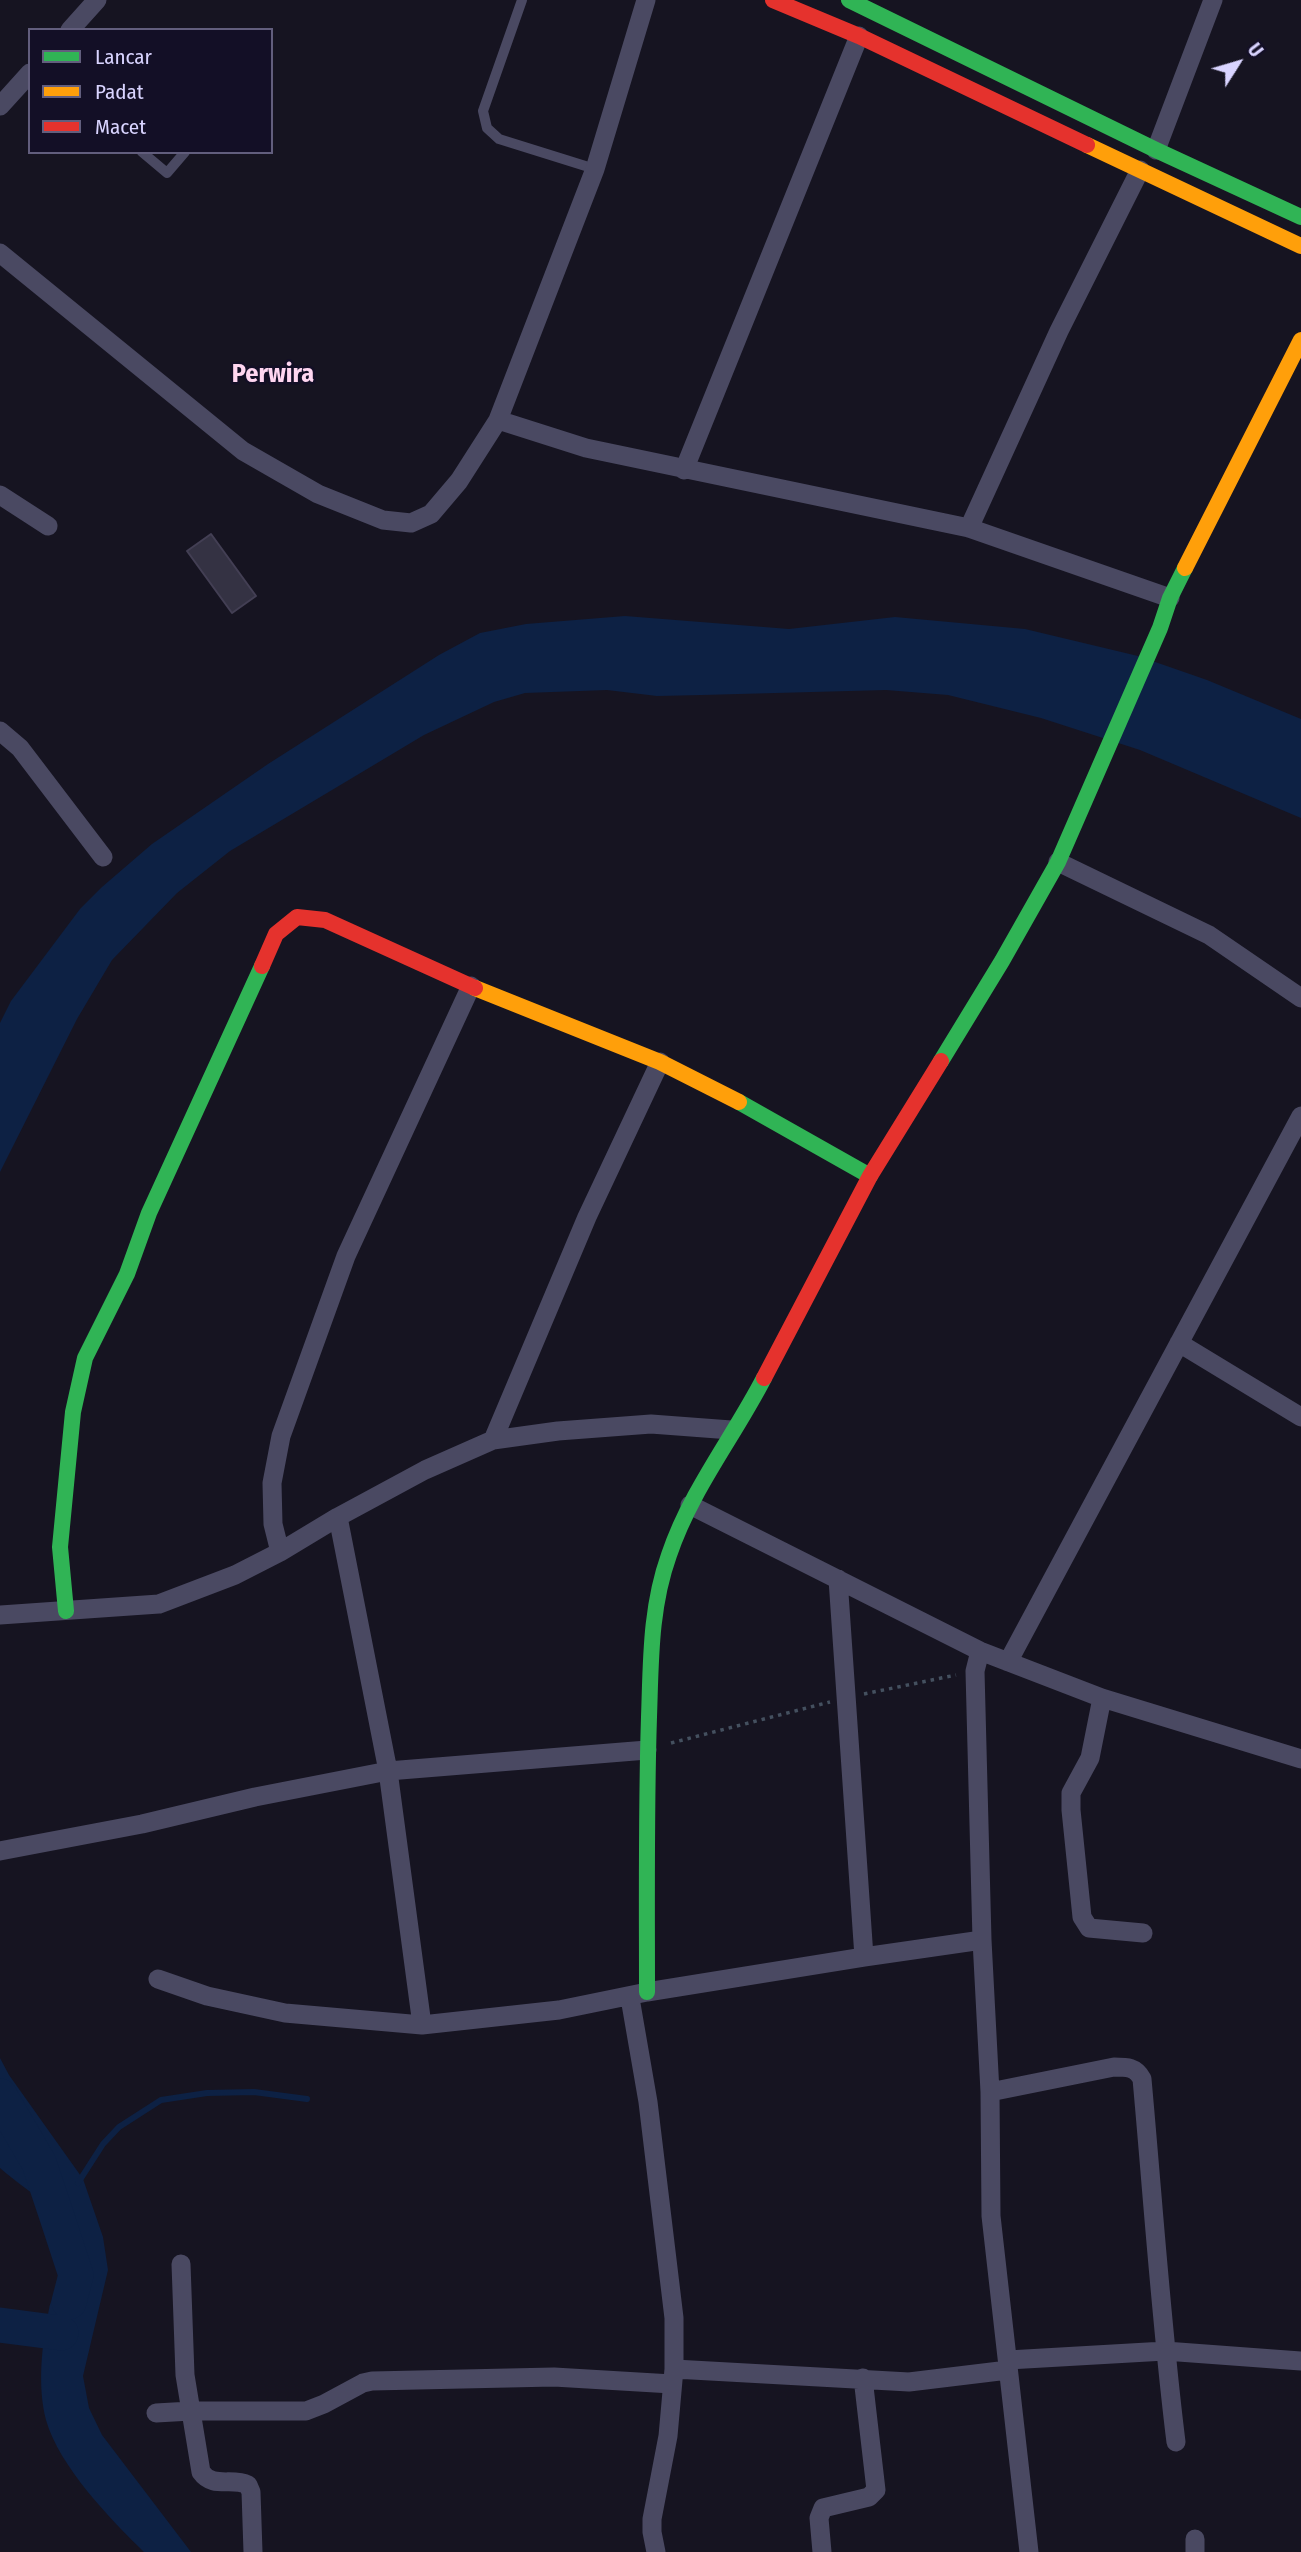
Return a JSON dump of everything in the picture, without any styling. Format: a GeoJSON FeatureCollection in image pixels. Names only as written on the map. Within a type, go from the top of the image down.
{"type":"FeatureCollection","features":[{"type":"Feature","properties":{"kind":"main road"},"geometry":{"type":"LineString","coordinates":[[773,0],[859,36],[1301,246]]}},
{"type":"Feature","properties":{"kind":"main road"},"geometry":{"type":"LineString","coordinates":[[849,0],[1301,218]]}},
{"type":"Feature","properties":{"kind":"main road"},"geometry":{"type":"LineString","coordinates":[[639,1995],[653,1609],[663,1571],[690,1505],[731,1430],[754,1397],[870,1176],[1002,961],[1058,862],[1160,628],[1170,598],[1301,340]]}},
{"type":"Feature","properties":{"kind":"main road"},"geometry":{"type":"LineString","coordinates":[[66,1611],[60,1548],[73,1412],[85,1358],[127,1274],[149,1213],[276,934],[297,917],[325,920],[471,986],[660,1062],[724,1094],[870,1176]]}},
{"type":"Feature","properties":{"kind":"street"},"geometry":{"type":"LineString","coordinates":[[72,28],[97,0]]}},
{"type":"Feature","properties":{"kind":"street"},"geometry":{"type":"LineString","coordinates":[[0,253],[243,451],[318,494],[383,520],[411,523],[431,514],[459,481],[498,419],[595,169],[646,0]]}},
{"type":"Feature","properties":{"kind":"street"},"geometry":{"type":"LineString","coordinates":[[1156,150],[1213,0]]}},
{"type":"Feature","properties":{"kind":"street"},"geometry":{"type":"LineString","coordinates":[[684,470],[859,36]]}},
{"type":"Feature","properties":{"kind":"street"},"geometry":{"type":"LineString","coordinates":[[0,106],[28,76]]}},
{"type":"Feature","properties":{"kind":"street"},"geometry":{"type":"LineString","coordinates":[[969,528],[1059,331],[1140,170]]}},
{"type":"Feature","properties":{"kind":"street"},"geometry":{"type":"LineString","coordinates":[[498,419],[586,448],[969,528],[1170,598]]}},
{"type":"Feature","properties":{"kind":"street"},"geometry":{"type":"LineString","coordinates":[[0,495],[48,526]]}},
{"type":"Feature","properties":{"kind":"street"},"geometry":{"type":"LineString","coordinates":[[0,731],[20,748],[103,857]]}},
{"type":"Feature","properties":{"kind":"street"},"geometry":{"type":"LineString","coordinates":[[1058,862],[1209,935],[1301,998]]}},
{"type":"Feature","properties":{"kind":"street"},"geometry":{"type":"LineString","coordinates":[[280,1552],[273,1524],[272,1483],[281,1436],[346,1256],[471,986]]}},
{"type":"Feature","properties":{"kind":"street"},"geometry":{"type":"LineString","coordinates":[[493,1440],[599,1189],[660,1062]]}},
{"type":"Feature","properties":{"kind":"street"},"geometry":{"type":"LineString","coordinates":[[1008,1662],[1301,1116]]}},
{"type":"Feature","properties":{"kind":"street"},"geometry":{"type":"LineString","coordinates":[[1179,1343],[1301,1418]]}},
{"type":"Feature","properties":{"kind":"street"},"geometry":{"type":"LineString","coordinates":[[0,1615],[159,1604],[235,1575],[425,1470],[493,1440],[558,1431],[651,1424],[731,1430]]}},
{"type":"Feature","properties":{"kind":"street"},"geometry":{"type":"LineString","coordinates":[[690,1505],[980,1651],[1102,1698],[1301,1759]]}},
{"type":"Feature","properties":{"kind":"street"},"geometry":{"type":"LineString","coordinates":[[338,1517],[388,1771],[422,2025]]}},
{"type":"Feature","properties":{"kind":"street"},"geometry":{"type":"LineString","coordinates":[[838,1579],[864,1956]]}},
{"type":"Feature","properties":{"kind":"street"},"geometry":{"type":"LineString","coordinates":[[980,1651],[975,1671],[982,1940],[990,2092],[991,2216],[1028,2552]]}},
{"type":"Feature","properties":{"kind":"street"},"geometry":{"type":"LineString","coordinates":[[1102,1698],[1090,1758],[1071,1793],[1082,1917],[1090,1928],[1143,1933]]}},
{"type":"Feature","properties":{"kind":"street"},"geometry":{"type":"LineString","coordinates":[[0,1851],[142,1824],[255,1797],[388,1771],[648,1750]]}},
{"type":"Feature","properties":{"kind":"street"},"geometry":{"type":"LineString","coordinates":[[158,1979],[207,1996],[285,2013],[422,2025],[559,2010],[864,1956],[982,1940]]}},
{"type":"Feature","properties":{"kind":"street"},"geometry":{"type":"LineString","coordinates":[[639,1995],[648,2102],[664,2217],[674,2318],[668,2436],[652,2519],[656,2552]]}},
{"type":"Feature","properties":{"kind":"street"},"geometry":{"type":"LineString","coordinates":[[990,2092],[1114,2067],[1134,2069],[1139,2073],[1142,2079],[1163,2301],[1165,2351],[1176,2442]]}},
{"type":"Feature","properties":{"kind":"street"},"geometry":{"type":"LineString","coordinates":[[181,2264],[186,2375],[198,2457],[204,2477],[214,2482],[246,2483],[250,2488],[253,2552]]}},
{"type":"Feature","properties":{"kind":"street"},"geometry":{"type":"LineString","coordinates":[[156,2413],[306,2411],[372,2381],[673,2376],[863,2378],[909,2382],[1008,2365],[1165,2351],[1301,2361]]}},
{"type":"Feature","properties":{"kind":"street"},"geometry":{"type":"LineString","coordinates":[[822,2552],[819,2518],[823,2508],[869,2497],[876,2490],[863,2378]]}},
{"type":"Feature","properties":{"kind":"lane"},"geometry":{"type":"LineString","coordinates":[[522,0],[484,111],[486,128],[499,139],[595,169]]}},
{"type":"Feature","properties":{"kind":"lane"},"geometry":{"type":"LineString","coordinates":[[144,154],[167,173],[183,154]]}},
{"type":"Feature","properties":{"kind":"path"},"geometry":{"type":"LineString","coordinates":[[648,1750],[845,1698],[975,1671]]}},
{"type":"Feature","properties":{"kind":"water"},"geometry":{"type":"Polygon","coordinates":[[[625,616],[789,629],[895,617],[1025,629],[1138,656],[1207,680],[1301,719],[1301,818],[1140,750],[1041,718],[948,695],[886,690],[657,696],[607,690],[525,693],[494,702],[424,735],[230,851],[177,893],[112,960],[77,1019],[0,1172],[0,1023],[11,1001],[80,909],[102,887],[152,844],[268,764],[439,655],[480,633],[526,624],[625,616]]]}},
{"type":"Feature","properties":{"kind":"water"},"geometry":{"type":"Polygon","coordinates":[[[0,2058],[9,2075],[83,2179],[103,2237],[108,2270],[83,2376],[89,2408],[102,2435],[191,2552],[144,2552],[87,2491],[62,2455],[46,2420],[41,2379],[49,2309],[69,2264],[71,2250],[60,2223],[52,2212],[0,2168],[0,2058]]]}},
{"type":"Feature","properties":{"kind":"building"},"geometry":{"type":"Polygon","coordinates":[[[211,534],[256,596],[232,613],[187,551],[211,534]]]}},
{"type":"Feature","properties":{"kind":"waterway"},"geometry":{"type":"LineString","coordinates":[[78,2183],[103,2144],[119,2127],[161,2100],[207,2093],[254,2092],[307,2099]]}},
{"type":"Feature","properties":{"kind":"waterway"},"geometry":{"type":"LineString","coordinates":[[0,2096],[39,2163],[76,2275],[69,2302]]}},
{"type":"Feature","properties":{"kind":"waterway"},"geometry":{"type":"LineString","coordinates":[[0,2325],[61,2333]]}},
{"type":"Feature","properties":{"kind":"traffic: fast"},"geometry":{"type":"LineString","coordinates":[[849,0],[1156,150],[1301,217]]}},
{"type":"Feature","properties":{"kind":"traffic: fast"},"geometry":{"type":"LineString","coordinates":[[941,1061],[1058,862],[1185,568]]}},
{"type":"Feature","properties":{"kind":"traffic: fast"},"geometry":{"type":"LineString","coordinates":[[66,1611],[60,1547],[73,1412],[85,1358],[127,1274],[149,1213],[262,966]]}},
{"type":"Feature","properties":{"kind":"traffic: fast"},"geometry":{"type":"LineString","coordinates":[[739,1102],[870,1176]]}},
{"type":"Feature","properties":{"kind":"traffic: fast"},"geometry":{"type":"LineString","coordinates":[[647,1992],[649,1717],[651,1655],[658,1595],[669,1555],[689,1508],[764,1378]]}},
{"type":"Feature","properties":{"kind":"traffic: slow"},"geometry":{"type":"LineString","coordinates":[[1087,145],[1301,246]]}},
{"type":"Feature","properties":{"kind":"traffic: slow"},"geometry":{"type":"LineString","coordinates":[[1185,568],[1301,340]]}},
{"type":"Feature","properties":{"kind":"traffic: slow"},"geometry":{"type":"LineString","coordinates":[[475,988],[660,1062],[739,1102]]}},
{"type":"Feature","properties":{"kind":"traffic: jam"},"geometry":{"type":"LineString","coordinates":[[773,0],[859,36],[1087,145]]}},
{"type":"Feature","properties":{"kind":"traffic: jam"},"geometry":{"type":"LineString","coordinates":[[262,966],[276,934],[297,917],[325,920],[475,988]]}},
{"type":"Feature","properties":{"kind":"traffic: jam"},"geometry":{"type":"LineString","coordinates":[[764,1378],[870,1176],[941,1061]]}},
{"type":"Feature","properties":{"kind":"district","name":"Perwira"},"geometry":{"type":"Point","coordinates":[273,375]}}]}
